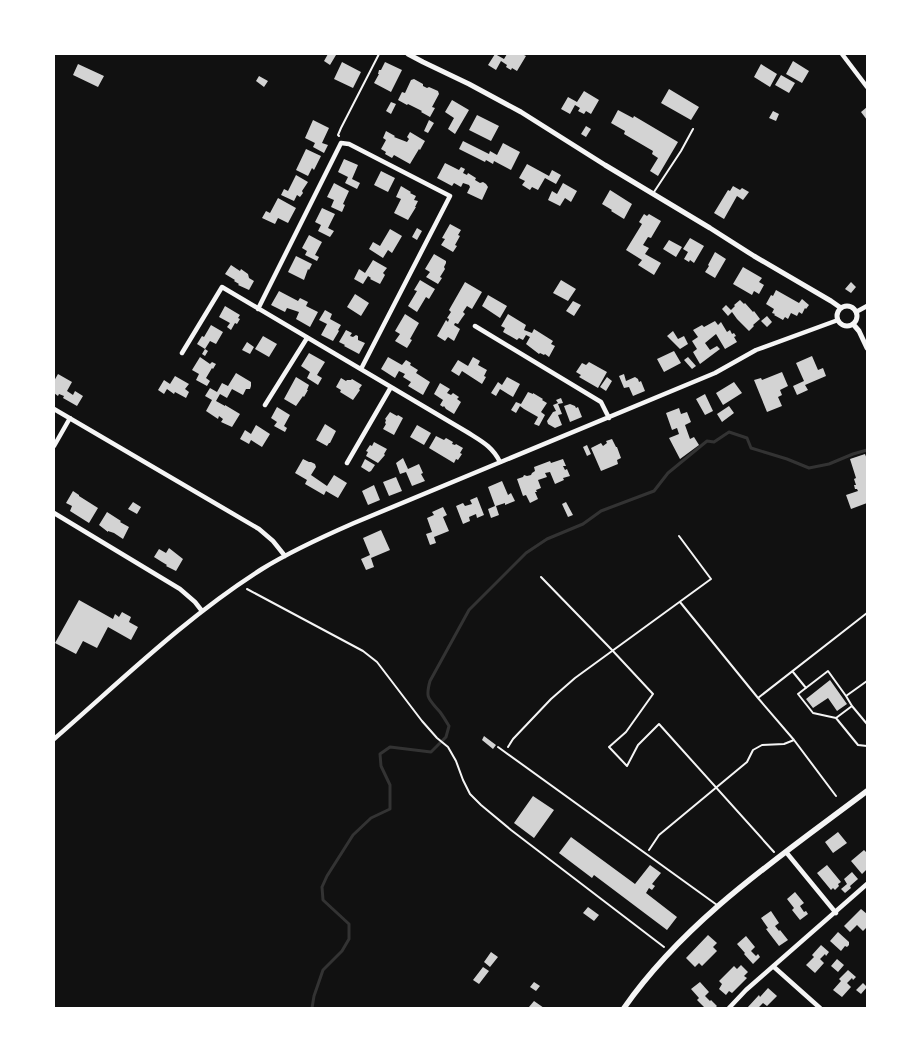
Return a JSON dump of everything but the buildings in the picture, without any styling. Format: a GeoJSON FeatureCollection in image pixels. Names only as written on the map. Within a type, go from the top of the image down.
{"type":"FeatureCollection","features":[{"type":"Feature","properties":{"kind":"main road"},"geometry":{"type":"LineString","coordinates":[[624,1008],[670,952],[717,905],[867,791]]}},
{"type":"Feature","properties":{"kind":"street"},"geometry":{"type":"LineString","coordinates":[[408,54],[521,112],[841,308]]}},
{"type":"Feature","properties":{"kind":"street"},"geometry":{"type":"LineString","coordinates":[[842,54],[867,87]]}},
{"type":"Feature","properties":{"kind":"street"},"geometry":{"type":"LineString","coordinates":[[258,309],[341,143],[349,144],[450,196],[361,369]]}},
{"type":"Feature","properties":{"kind":"street"},"geometry":{"type":"LineString","coordinates":[[182,352],[222,287],[467,432],[491,448],[500,462]]}},
{"type":"Feature","properties":{"kind":"street"},"geometry":{"type":"LineString","coordinates":[[849,306],[856,312],[857,320],[851,325],[845,326],[838,320],[841,308],[849,306]]}},
{"type":"Feature","properties":{"kind":"street"},"geometry":{"type":"LineString","coordinates":[[856,312],[867,306]]}},
{"type":"Feature","properties":{"kind":"street"},"geometry":{"type":"LineString","coordinates":[[54,739],[175,632],[239,584],[296,549],[354,523],[715,373],[756,350],[838,320]]}},
{"type":"Feature","properties":{"kind":"street"},"geometry":{"type":"LineString","coordinates":[[853,324],[859,331],[867,348]]}},
{"type":"Feature","properties":{"kind":"street"},"geometry":{"type":"LineString","coordinates":[[475,326],[601,402],[609,418]]}},
{"type":"Feature","properties":{"kind":"street"},"geometry":{"type":"LineString","coordinates":[[265,405],[307,338]]}},
{"type":"Feature","properties":{"kind":"street"},"geometry":{"type":"LineString","coordinates":[[347,463],[392,387]]}},
{"type":"Feature","properties":{"kind":"street"},"geometry":{"type":"LineString","coordinates":[[54,409],[259,529],[273,540],[285,556]]}},
{"type":"Feature","properties":{"kind":"street"},"geometry":{"type":"LineString","coordinates":[[54,446],[70,418]]}},
{"type":"Feature","properties":{"kind":"street"},"geometry":{"type":"LineString","coordinates":[[54,513],[180,589],[202,611]]}},
{"type":"Feature","properties":{"kind":"street"},"geometry":{"type":"LineString","coordinates":[[786,852],[836,912]]}},
{"type":"Feature","properties":{"kind":"street"},"geometry":{"type":"LineString","coordinates":[[729,1008],[746,990],[867,885]]}},
{"type":"Feature","properties":{"kind":"street"},"geometry":{"type":"LineString","coordinates":[[774,966],[820,1008]]}},
{"type":"Feature","properties":{"kind":"lane"},"geometry":{"type":"LineString","coordinates":[[653,194],[681,151],[693,128]]}},
{"type":"Feature","properties":{"kind":"lane"},"geometry":{"type":"LineString","coordinates":[[498,747],[717,905]]}},
{"type":"Feature","properties":{"kind":"path"},"geometry":{"type":"LineString","coordinates":[[341,143],[338,135],[379,54]]}},
{"type":"Feature","properties":{"kind":"path"},"geometry":{"type":"LineString","coordinates":[[504,752],[513,739],[551,699],[575,678],[711,579],[678,536]]}},
{"type":"Feature","properties":{"kind":"path"},"geometry":{"type":"LineString","coordinates":[[540,577],[653,694],[626,732],[609,747],[627,766],[638,745],[659,724],[779,858]]}},
{"type":"Feature","properties":{"kind":"path"},"geometry":{"type":"LineString","coordinates":[[239,584],[363,651],[378,662],[422,721],[448,747],[470,794],[481,805],[670,952]]}},
{"type":"Feature","properties":{"kind":"path"},"geometry":{"type":"LineString","coordinates":[[680,602],[794,740],[836,796]]}},
{"type":"Feature","properties":{"kind":"path"},"geometry":{"type":"LineString","coordinates":[[758,698],[867,613]]}},
{"type":"Feature","properties":{"kind":"path"},"geometry":{"type":"LineString","coordinates":[[792,671],[806,688]]}},
{"type":"Feature","properties":{"kind":"path"},"geometry":{"type":"LineString","coordinates":[[867,724],[828,671],[798,694],[813,713],[836,718],[858,745],[867,746]]}},
{"type":"Feature","properties":{"kind":"path"},"geometry":{"type":"LineString","coordinates":[[846,696],[867,681]]}},
{"type":"Feature","properties":{"kind":"path"},"geometry":{"type":"LineString","coordinates":[[836,718],[852,706]]}},
{"type":"Feature","properties":{"kind":"path"},"geometry":{"type":"LineString","coordinates":[[646,854],[660,835],[747,762],[753,750],[762,745],[784,744],[794,740]]}},
{"type":"Feature","properties":{"kind":"waterway"},"geometry":{"type":"LineString","coordinates":[[312,1008],[323,970],[342,951],[349,939],[349,924],[323,900],[322,887],[353,835],[371,818],[390,809],[390,785],[381,766],[380,754],[390,747],[431,752],[446,737],[449,726],[429,698],[428,692],[430,681],[469,610],[526,553],[547,539],[583,524],[601,511],[654,491],[668,473],[707,441],[714,442],[729,432],[747,438],[751,448],[809,468],[829,464],[867,450]]}}]}
